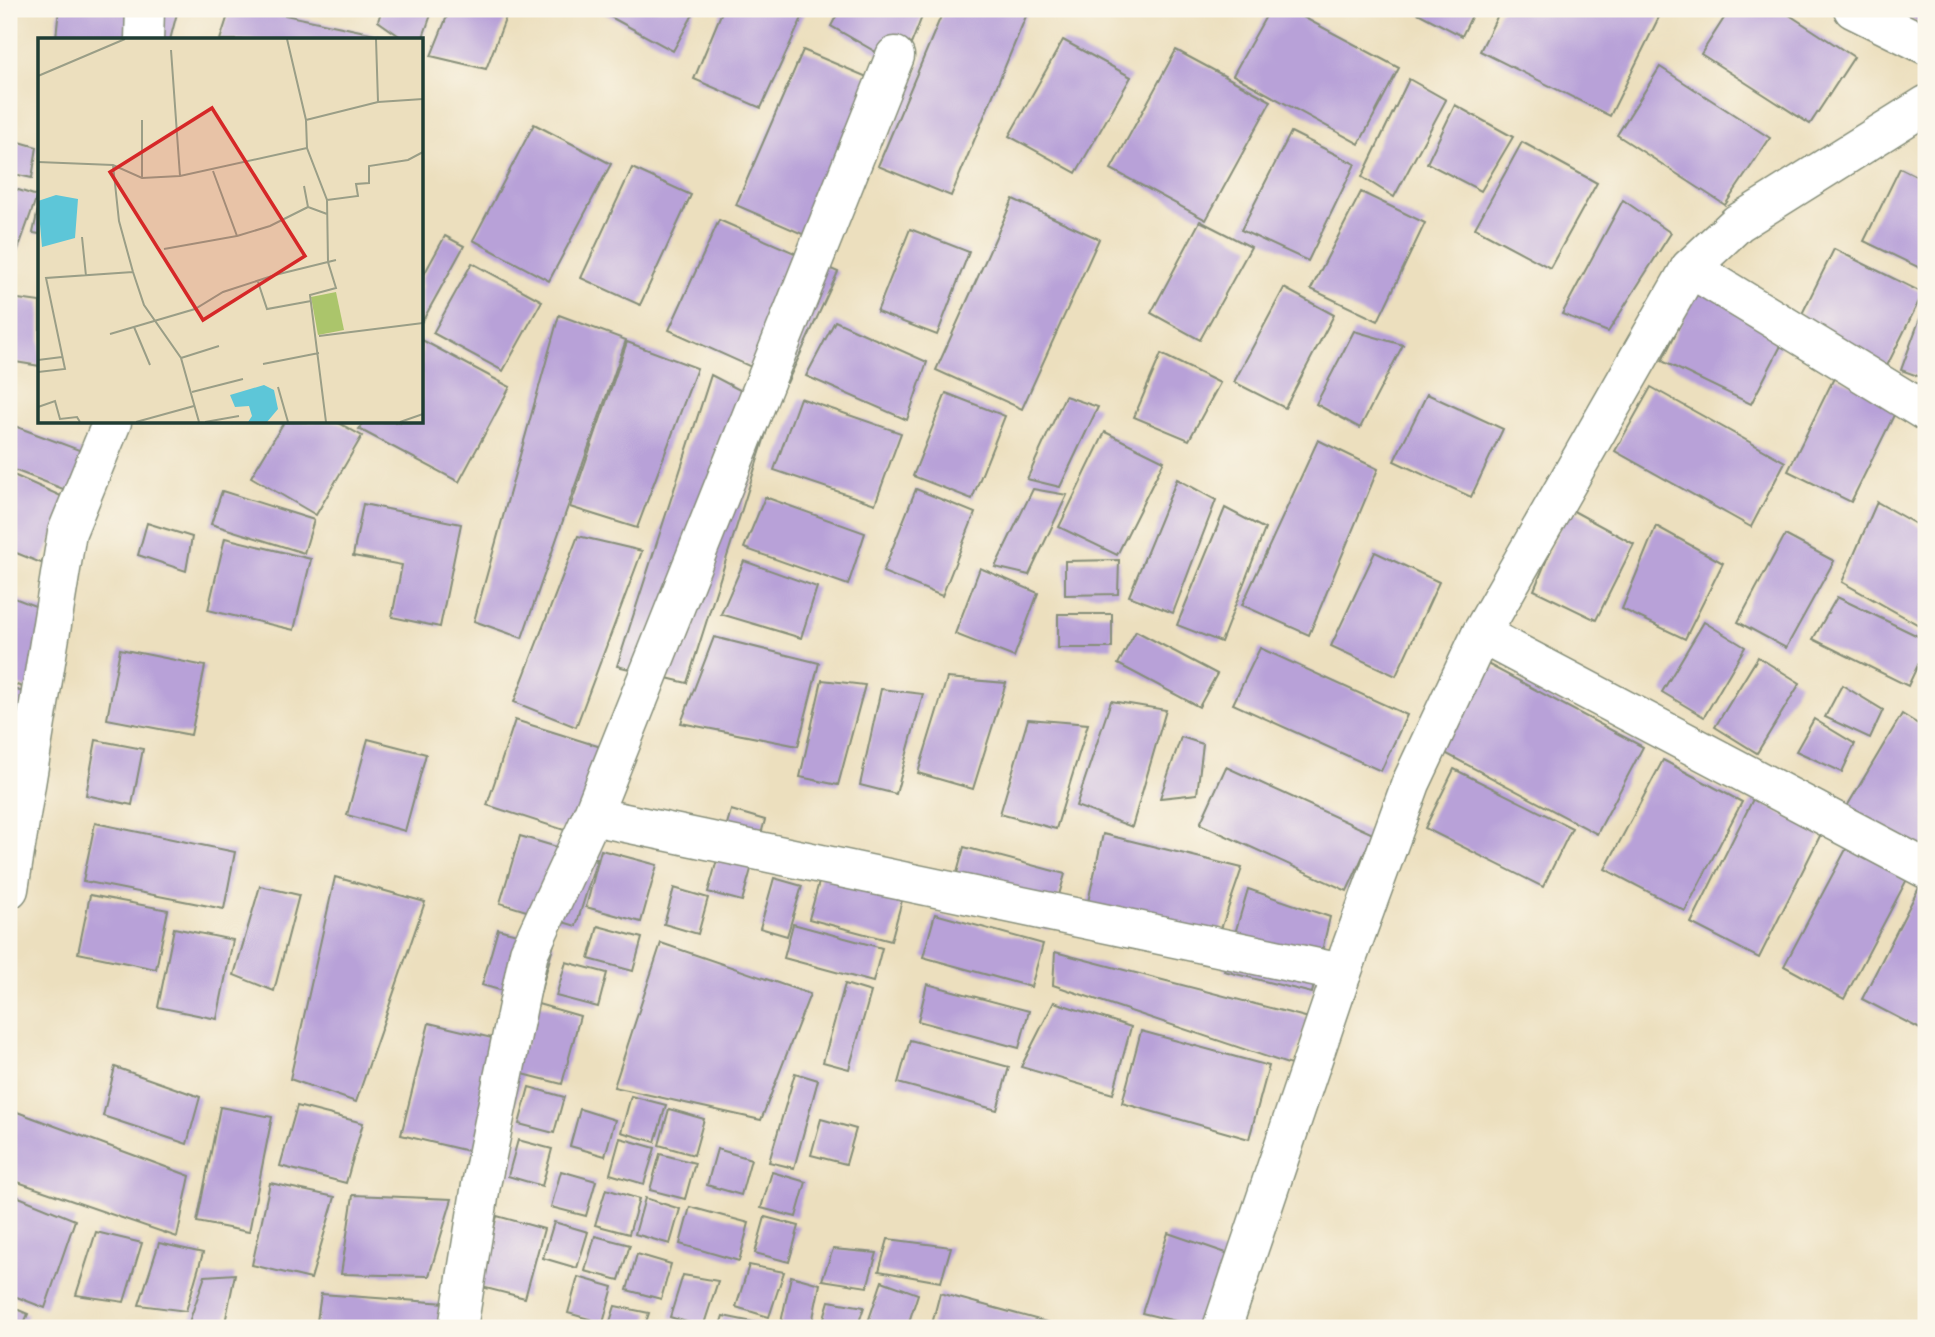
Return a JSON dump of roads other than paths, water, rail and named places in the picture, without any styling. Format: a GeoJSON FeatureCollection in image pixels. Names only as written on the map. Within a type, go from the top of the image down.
{"type":"FeatureCollection","features":[{"type":"Feature","properties":{"kind":"street"},"geometry":{"type":"LineString","coordinates":[[144,38],[145,9]]}},
{"type":"Feature","properties":{"kind":"street"},"geometry":{"type":"LineString","coordinates":[[1853,9],[1926,45]]}},
{"type":"Feature","properties":{"kind":"street"},"geometry":{"type":"LineString","coordinates":[[458,1328],[481,1185],[529,952],[592,816],[894,56]]}},
{"type":"Feature","properties":{"kind":"street"},"geometry":{"type":"LineString","coordinates":[[1222,1328],[1342,973],[1412,783],[1481,634],[1689,268],[1738,223],[1926,105]]}},
{"type":"Feature","properties":{"kind":"street"},"geometry":{"type":"LineString","coordinates":[[1689,268],[1926,412]]}},
{"type":"Feature","properties":{"kind":"street"},"geometry":{"type":"LineString","coordinates":[[9,889],[21,740],[67,532],[111,424]]}},
{"type":"Feature","properties":{"kind":"street"},"geometry":{"type":"LineString","coordinates":[[1481,634],[1926,869]]}},
{"type":"Feature","properties":{"kind":"street"},"geometry":{"type":"LineString","coordinates":[[592,816],[1342,973]]}}]}
